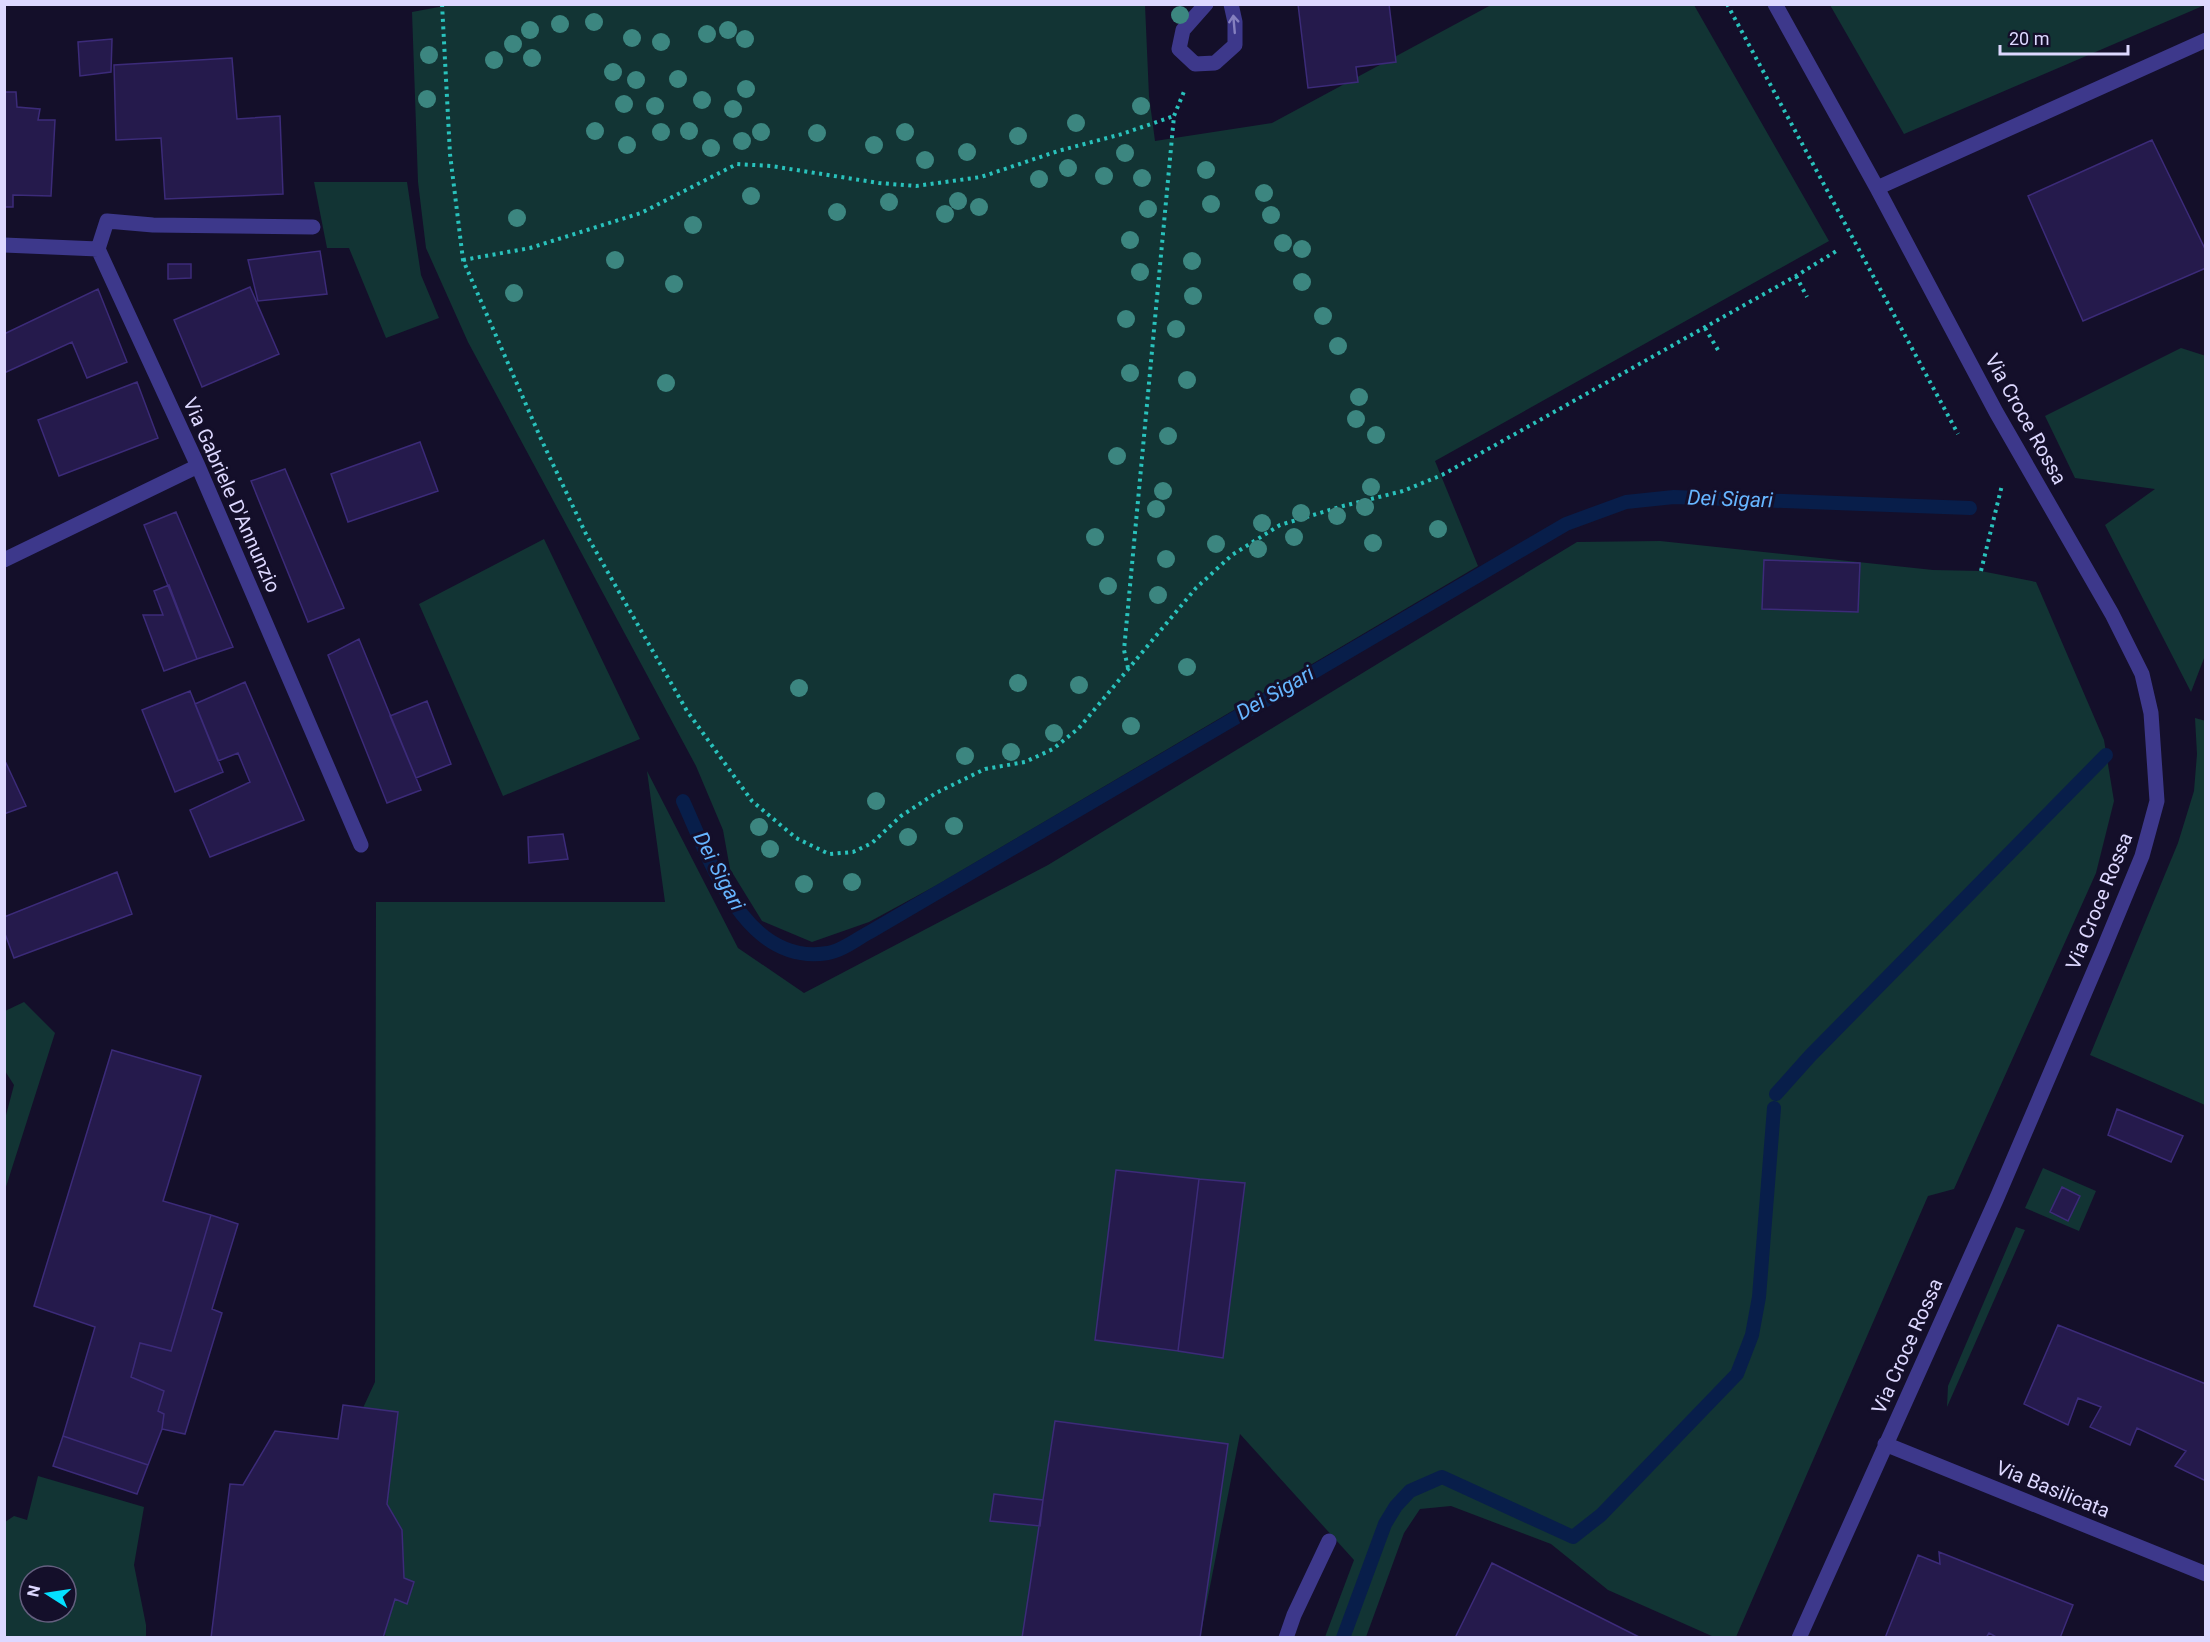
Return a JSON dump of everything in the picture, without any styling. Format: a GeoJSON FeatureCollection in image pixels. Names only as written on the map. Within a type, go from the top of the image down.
{"type":"FeatureCollection","features":[{"type":"Feature","properties":{"kind":"street"},"geometry":{"type":"LineString","coordinates":[[1206,4],[1183,30],[1179,49],[1196,64],[1215,63],[1235,45],[1235,22],[1231,4]]}},
{"type":"Feature","properties":{"kind":"street","name":"Via Croce Rossa"},"geometry":{"type":"LineString","coordinates":[[1775,4],[1877,188],[1996,412],[2112,614],[2142,674],[2151,713],[2157,801],[2142,856],[2103,950],[1996,1200],[1800,1638]]}},
{"type":"Feature","properties":{"kind":"street"},"geometry":{"type":"LineString","coordinates":[[1877,188],[2205,40]]}},
{"type":"Feature","properties":{"kind":"street"},"geometry":{"type":"LineString","coordinates":[[4,245],[98,249],[107,220],[153,225],[313,227]]}},
{"type":"Feature","properties":{"kind":"street","name":"Via Gabriele D'Annunzio"},"geometry":{"type":"LineString","coordinates":[[98,249],[198,466],[361,845]]}},
{"type":"Feature","properties":{"kind":"street"},"geometry":{"type":"LineString","coordinates":[[4,560],[198,466]]}},
{"type":"Feature","properties":{"kind":"street","name":"Via Basilicata"},"geometry":{"type":"LineString","coordinates":[[1885,1444],[2205,1574]]}},
{"type":"Feature","properties":{"kind":"street"},"geometry":{"type":"LineString","coordinates":[[1286,1638],[1294,1615],[1329,1541]]}},
{"type":"Feature","properties":{"kind":"path"},"geometry":{"type":"LineString","coordinates":[[442,4],[450,154],[463,260],[541,439],[586,534],[687,711],[752,801],[796,838],[830,854],[853,852],[872,843],[901,816],[936,793],[986,768],[1025,762],[1053,749],[1079,728],[1197,588],[1232,555],[1280,525],[1403,491],[1442,475],[1705,328],[1838,250]]}},
{"type":"Feature","properties":{"kind":"path"},"geometry":{"type":"LineString","coordinates":[[1727,4],[1958,434]]}},
{"type":"Feature","properties":{"kind":"path"},"geometry":{"type":"LineString","coordinates":[[1128,669],[1124,650],[1174,117],[1196,64]]}},
{"type":"Feature","properties":{"kind":"path"},"geometry":{"type":"LineString","coordinates":[[463,260],[530,248],[641,213],[737,164],[771,166],[879,183],[916,186],[981,177],[1058,151],[1174,117]]}},
{"type":"Feature","properties":{"kind":"path"},"geometry":{"type":"LineString","coordinates":[[1796,276],[1807,297]]}},
{"type":"Feature","properties":{"kind":"path"},"geometry":{"type":"LineString","coordinates":[[1705,328],[1718,350]]}},
{"type":"Feature","properties":{"kind":"path"},"geometry":{"type":"LineString","coordinates":[[1981,571],[2014,441]]}},
{"type":"Feature","properties":{"kind":"green space"},"geometry":{"type":"Polygon","coordinates":[[[455,4],[1145,5],[1149,96],[1155,141],[1272,123],[1491,5],[1694,5],[1829,241],[1435,461],[1478,566],[937,885],[869,922],[812,942],[762,921],[730,869],[723,830],[696,766],[468,342],[426,248],[418,182],[412,12],[455,4]]]}},
{"type":"Feature","properties":{"kind":"green space"},"geometry":{"type":"Polygon","coordinates":[[[1830,5],[2205,5],[1904,134],[1830,5]]]}},
{"type":"Feature","properties":{"kind":"green space"},"geometry":{"type":"Polygon","coordinates":[[[314,182],[407,182],[421,275],[439,318],[386,338],[349,248],[327,248],[314,182]]]}},
{"type":"Feature","properties":{"kind":"green space"},"geometry":{"type":"Polygon","coordinates":[[[2181,348],[2206,356],[2206,653],[2191,692],[2105,525],[2155,489],[2075,478],[2045,416],[2181,348]]]}},
{"type":"Feature","properties":{"kind":"green space"},"geometry":{"type":"Polygon","coordinates":[[[544,539],[640,739],[503,796],[419,604],[544,539]]]}},
{"type":"Feature","properties":{"kind":"green space"},"geometry":{"type":"Polygon","coordinates":[[[1660,541],[1933,570],[1981,571],[2036,582],[2104,740],[2114,801],[2096,873],[1954,1189],[1928,1196],[1736,1637],[1714,1637],[1608,1590],[1551,1544],[1451,1506],[1420,1509],[1404,1533],[1366,1637],[1325,1637],[1354,1560],[1240,1434],[1200,1637],[387,1637],[384,1634],[395,1599],[407,1603],[414,1582],[404,1578],[402,1530],[387,1504],[398,1412],[363,1408],[375,1382],[376,902],[665,902],[647,771],[738,948],[804,993],[1048,865],[1577,542],[1660,541]]]}},
{"type":"Feature","properties":{"kind":"green space"},"geometry":{"type":"Polygon","coordinates":[[[2195,718],[2206,721],[2205,1105],[2090,1055],[2178,843],[2194,791],[2197,754],[2195,718]]]}},
{"type":"Feature","properties":{"kind":"green space"},"geometry":{"type":"Polygon","coordinates":[[[24,1002],[55,1033],[5,1190],[5,1119],[14,1085],[5,1071],[5,1011],[24,1002]]]}},
{"type":"Feature","properties":{"kind":"green space"},"geometry":{"type":"Polygon","coordinates":[[[2043,1168],[2096,1191],[2079,1231],[2025,1208],[2043,1168]]]}},
{"type":"Feature","properties":{"kind":"green space"},"geometry":{"type":"Polygon","coordinates":[[[2016,1227],[2025,1230],[1947,1407],[1948,1386],[2016,1227]]]}},
{"type":"Feature","properties":{"kind":"green space"},"geometry":{"type":"Polygon","coordinates":[[[38,1476],[144,1507],[134,1565],[146,1625],[146,1637],[5,1637],[5,1522],[14,1516],[27,1520],[38,1476]]]}},
{"type":"Feature","properties":{"kind":"building"},"geometry":{"type":"Polygon","coordinates":[[[1298,4],[1389,4],[1396,62],[1356,67],[1358,82],[1308,88],[1298,4]]]}},
{"type":"Feature","properties":{"kind":"building"},"geometry":{"type":"Polygon","coordinates":[[[112,39],[111,72],[80,76],[78,42],[112,39]]]}},
{"type":"Feature","properties":{"kind":"building"},"geometry":{"type":"Polygon","coordinates":[[[232,58],[237,119],[280,116],[283,194],[165,199],[161,138],[116,140],[114,65],[232,58]]]}},
{"type":"Feature","properties":{"kind":"building"},"geometry":{"type":"Polygon","coordinates":[[[4,92],[16,92],[17,107],[40,109],[38,120],[55,120],[51,196],[13,195],[13,207],[4,207],[4,92]]]}},
{"type":"Feature","properties":{"kind":"building"},"geometry":{"type":"Polygon","coordinates":[[[2152,140],[2206,251],[2206,268],[2083,321],[2028,196],[2152,140]]]}},
{"type":"Feature","properties":{"kind":"building"},"geometry":{"type":"Polygon","coordinates":[[[320,251],[327,294],[258,301],[248,260],[320,251]]]}},
{"type":"Feature","properties":{"kind":"building"},"geometry":{"type":"Polygon","coordinates":[[[168,264],[191,264],[191,278],[168,279],[168,264]]]}},
{"type":"Feature","properties":{"kind":"building"},"geometry":{"type":"Polygon","coordinates":[[[250,287],[279,354],[202,387],[174,320],[250,287]]]}},
{"type":"Feature","properties":{"kind":"building"},"geometry":{"type":"Polygon","coordinates":[[[98,289],[127,362],[87,378],[72,342],[4,373],[4,334],[98,289]]]}},
{"type":"Feature","properties":{"kind":"building"},"geometry":{"type":"Polygon","coordinates":[[[137,382],[158,438],[59,476],[38,420],[137,382]]]}},
{"type":"Feature","properties":{"kind":"building"},"geometry":{"type":"Polygon","coordinates":[[[420,442],[438,491],[348,522],[331,474],[420,442]]]}},
{"type":"Feature","properties":{"kind":"building"},"geometry":{"type":"Polygon","coordinates":[[[285,469],[344,608],[308,622],[251,481],[285,469]]]}},
{"type":"Feature","properties":{"kind":"building"},"geometry":{"type":"Polygon","coordinates":[[[176,512],[233,647],[197,659],[144,525],[176,512]]]}},
{"type":"Feature","properties":{"kind":"building"},"geometry":{"type":"Polygon","coordinates":[[[1764,560],[1860,563],[1858,612],[1762,609],[1764,560]]]}},
{"type":"Feature","properties":{"kind":"building"},"geometry":{"type":"Polygon","coordinates":[[[169,585],[197,659],[164,671],[143,615],[163,615],[154,591],[169,585]]]}},
{"type":"Feature","properties":{"kind":"building"},"geometry":{"type":"Polygon","coordinates":[[[359,639],[421,790],[387,803],[328,655],[359,639]]]}},
{"type":"Feature","properties":{"kind":"building"},"geometry":{"type":"Polygon","coordinates":[[[245,682],[304,820],[210,857],[190,810],[250,782],[238,753],[218,761],[195,704],[245,682]]]}},
{"type":"Feature","properties":{"kind":"building"},"geometry":{"type":"Polygon","coordinates":[[[190,691],[223,772],[175,792],[142,710],[190,691]]]}},
{"type":"Feature","properties":{"kind":"building"},"geometry":{"type":"Polygon","coordinates":[[[427,701],[451,764],[416,778],[390,716],[427,701]]]}},
{"type":"Feature","properties":{"kind":"building"},"geometry":{"type":"Polygon","coordinates":[[[6,763],[26,806],[4,814],[4,764],[6,763]]]}},
{"type":"Feature","properties":{"kind":"building"},"geometry":{"type":"Polygon","coordinates":[[[563,834],[568,859],[529,863],[528,837],[563,834]]]}},
{"type":"Feature","properties":{"kind":"building"},"geometry":{"type":"Polygon","coordinates":[[[117,872],[132,914],[14,958],[4,931],[4,917],[117,872]]]}},
{"type":"Feature","properties":{"kind":"building"},"geometry":{"type":"Polygon","coordinates":[[[112,1050],[201,1076],[163,1201],[211,1215],[171,1351],[140,1343],[131,1377],[164,1391],[158,1411],[164,1414],[162,1429],[148,1465],[63,1436],[95,1327],[34,1306],[112,1050]]]}},
{"type":"Feature","properties":{"kind":"building"},"geometry":{"type":"Polygon","coordinates":[[[2117,1109],[2183,1136],[2171,1162],[2108,1135],[2117,1109]]]}},
{"type":"Feature","properties":{"kind":"building"},"geometry":{"type":"Polygon","coordinates":[[[1116,1170],[1199,1179],[1178,1351],[1095,1340],[1116,1170]]]}},
{"type":"Feature","properties":{"kind":"building"},"geometry":{"type":"Polygon","coordinates":[[[1199,1179],[1245,1183],[1223,1358],[1178,1351],[1199,1179]]]}},
{"type":"Feature","properties":{"kind":"building"},"geometry":{"type":"Polygon","coordinates":[[[2062,1187],[2080,1196],[2068,1221],[2050,1212],[2062,1187]]]}},
{"type":"Feature","properties":{"kind":"building"},"geometry":{"type":"Polygon","coordinates":[[[211,1215],[238,1224],[212,1309],[222,1313],[185,1434],[162,1429],[164,1414],[158,1411],[164,1391],[131,1377],[140,1343],[171,1351],[211,1215]]]}},
{"type":"Feature","properties":{"kind":"building"},"geometry":{"type":"Polygon","coordinates":[[[2058,1325],[2206,1384],[2206,1481],[2175,1466],[2186,1451],[2137,1428],[2130,1445],[2090,1427],[2101,1407],[2078,1398],[2068,1425],[2024,1404],[2058,1325]]]}},
{"type":"Feature","properties":{"kind":"building"},"geometry":{"type":"Polygon","coordinates":[[[343,1405],[398,1412],[387,1504],[402,1530],[404,1578],[414,1582],[407,1604],[395,1599],[383,1638],[211,1638],[230,1484],[243,1485],[275,1431],[338,1439],[343,1405]]]}},
{"type":"Feature","properties":{"kind":"building"},"geometry":{"type":"Polygon","coordinates":[[[1055,1421],[1228,1444],[1200,1638],[1022,1638],[1055,1421]]]}},
{"type":"Feature","properties":{"kind":"building"},"geometry":{"type":"Polygon","coordinates":[[[63,1436],[148,1465],[137,1494],[53,1466],[63,1436]]]}},
{"type":"Feature","properties":{"kind":"building"},"geometry":{"type":"Polygon","coordinates":[[[994,1494],[1043,1500],[1040,1526],[990,1521],[994,1494]]]}},
{"type":"Feature","properties":{"kind":"building"},"geometry":{"type":"Polygon","coordinates":[[[1939,1552],[2073,1605],[2060,1638],[1998,1638],[1989,1633],[1986,1638],[1885,1638],[1918,1555],[1940,1564],[1939,1552]]]}},
{"type":"Feature","properties":{"kind":"building"},"geometry":{"type":"Polygon","coordinates":[[[1492,1563],[1641,1638],[1455,1638],[1492,1563]]]}},
{"type":"Feature","properties":{"kind":"waterway","name":"Dei Sigari"},"geometry":{"type":"LineString","coordinates":[[683,801],[719,879],[734,904],[753,927],[774,943],[799,953],[828,953],[850,944],[1566,524],[1626,502],[1674,497],[1970,508]]}},
{"type":"Feature","properties":{"kind":"waterway"},"geometry":{"type":"LineString","coordinates":[[1776,1094],[1810,1056],[2106,755]]}},
{"type":"Feature","properties":{"kind":"waterway"},"geometry":{"type":"LineString","coordinates":[[1343,1638],[1385,1524],[1396,1506],[1410,1491],[1442,1477],[1573,1537],[1601,1515],[1737,1374],[1752,1335],[1759,1297],[1774,1108]]}}]}
